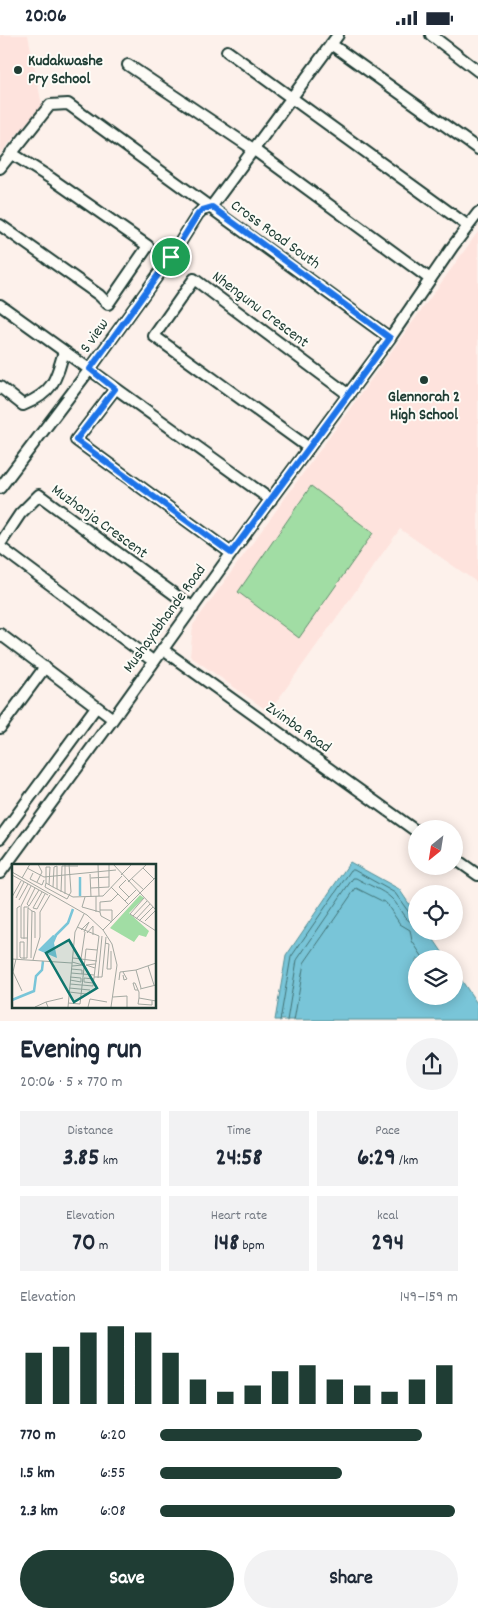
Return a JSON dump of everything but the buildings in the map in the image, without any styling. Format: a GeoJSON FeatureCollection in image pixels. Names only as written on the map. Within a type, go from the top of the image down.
{"type":"FeatureCollection","features":[{"type":"Feature","properties":{"kind":"street","name":"S view"},"geometry":{"type":"LineString","coordinates":[[0,488],[90,369],[171,257],[198,214],[202,210],[212,207],[338,35]]}},
{"type":"Feature","properties":{"kind":"street"},"geometry":{"type":"LineString","coordinates":[[430,35],[478,71]]}},
{"type":"Feature","properties":{"kind":"street"},"geometry":{"type":"LineString","coordinates":[[331,44],[478,149]]}},
{"type":"Feature","properties":{"kind":"street"},"geometry":{"type":"LineString","coordinates":[[227,51],[468,226]]}},
{"type":"Feature","properties":{"kind":"street"},"geometry":{"type":"LineString","coordinates":[[128,65],[253,149],[430,279]]}},
{"type":"Feature","properties":{"kind":"street","name":"Cross Road South"},"geometry":{"type":"LineString","coordinates":[[12,153],[50,105],[68,104],[390,338]]}},
{"type":"Feature","properties":{"kind":"street"},"geometry":{"type":"LineString","coordinates":[[0,168],[12,153],[148,246],[108,304],[99,295],[0,225]]}},
{"type":"Feature","properties":{"kind":"street","name":"Mushayabhande Road"},"geometry":{"type":"LineString","coordinates":[[0,873],[231,553],[349,395],[478,213]]}},
{"type":"Feature","properties":{"kind":"street","name":"Nhengunu Crescent"},"geometry":{"type":"LineString","coordinates":[[309,448],[154,336],[194,279],[349,395]]}},
{"type":"Feature","properties":{"kind":"street"},"geometry":{"type":"LineString","coordinates":[[0,305],[271,500]]}},
{"type":"Feature","properties":{"kind":"street"},"geometry":{"type":"LineString","coordinates":[[0,387],[23,405],[42,396],[58,374],[64,351]]}},
{"type":"Feature","properties":{"kind":"street"},"geometry":{"type":"LineString","coordinates":[[115,389],[76,440],[231,553]]}},
{"type":"Feature","properties":{"kind":"street","name":"Muzhanja Crescent"},"geometry":{"type":"LineString","coordinates":[[0,546],[20,514],[39,495],[193,608]]}},
{"type":"Feature","properties":{"kind":"street"},"geometry":{"type":"LineString","coordinates":[[0,546],[153,661]]}},
{"type":"Feature","properties":{"kind":"street"},"geometry":{"type":"LineString","coordinates":[[0,634],[113,719]]}},
{"type":"Feature","properties":{"kind":"street","name":"Zvimba Road"},"geometry":{"type":"LineString","coordinates":[[162,649],[408,825]]}},
{"type":"Feature","properties":{"kind":"street"},"geometry":{"type":"LineString","coordinates":[[0,728],[45,667]]}},
{"type":"Feature","properties":{"kind":"street"},"geometry":{"type":"LineString","coordinates":[[0,838],[96,707]]}},
{"type":"Feature","properties":{"kind":"street"},"geometry":{"type":"LineString","coordinates":[[463,864],[478,875]]}},
{"type":"Feature","properties":{"kind":"shaded area","name":"Kudakwashe Pry School"},"geometry":{"type":"Polygon","coordinates":[[[0,35],[28,35],[42,105],[0,154],[0,35]]]}},
{"type":"Feature","properties":{"kind":"shaded area","name":"Glennorah 2 High School"},"geometry":{"type":"Polygon","coordinates":[[[478,232],[478,583],[400,529],[269,712],[190,656],[193,625],[478,232]]]}},
{"type":"Feature","properties":{"kind":"green space"},"geometry":{"type":"Polygon","coordinates":[[[311,486],[373,533],[299,638],[238,592],[311,486]]]}},
{"type":"Feature","properties":{"kind":"water"},"geometry":{"type":"Polygon","coordinates":[[[350,862],[399,889],[408,902],[408,940],[434,940],[441,950],[408,950],[408,1005],[463,1005],[463,982],[478,1005],[478,1020],[275,1020],[286,956],[350,862]]]}},
{"type":"Feature","properties":{"kind":"place","name":"Kudakwashe Pry School"},"geometry":{"type":"Point","coordinates":[18,70]}},
{"type":"Feature","properties":{"kind":"place","name":"Glennorah 2 High School"},"geometry":{"type":"Point","coordinates":[424,380]}},
{"type":"Feature","properties":{"kind":"route"},"geometry":{"type":"LineString","coordinates":[[212,207],[390,338],[231,553],[76,440],[115,389],[90,369],[171,257],[198,214],[202,210],[212,207]]}}]}
